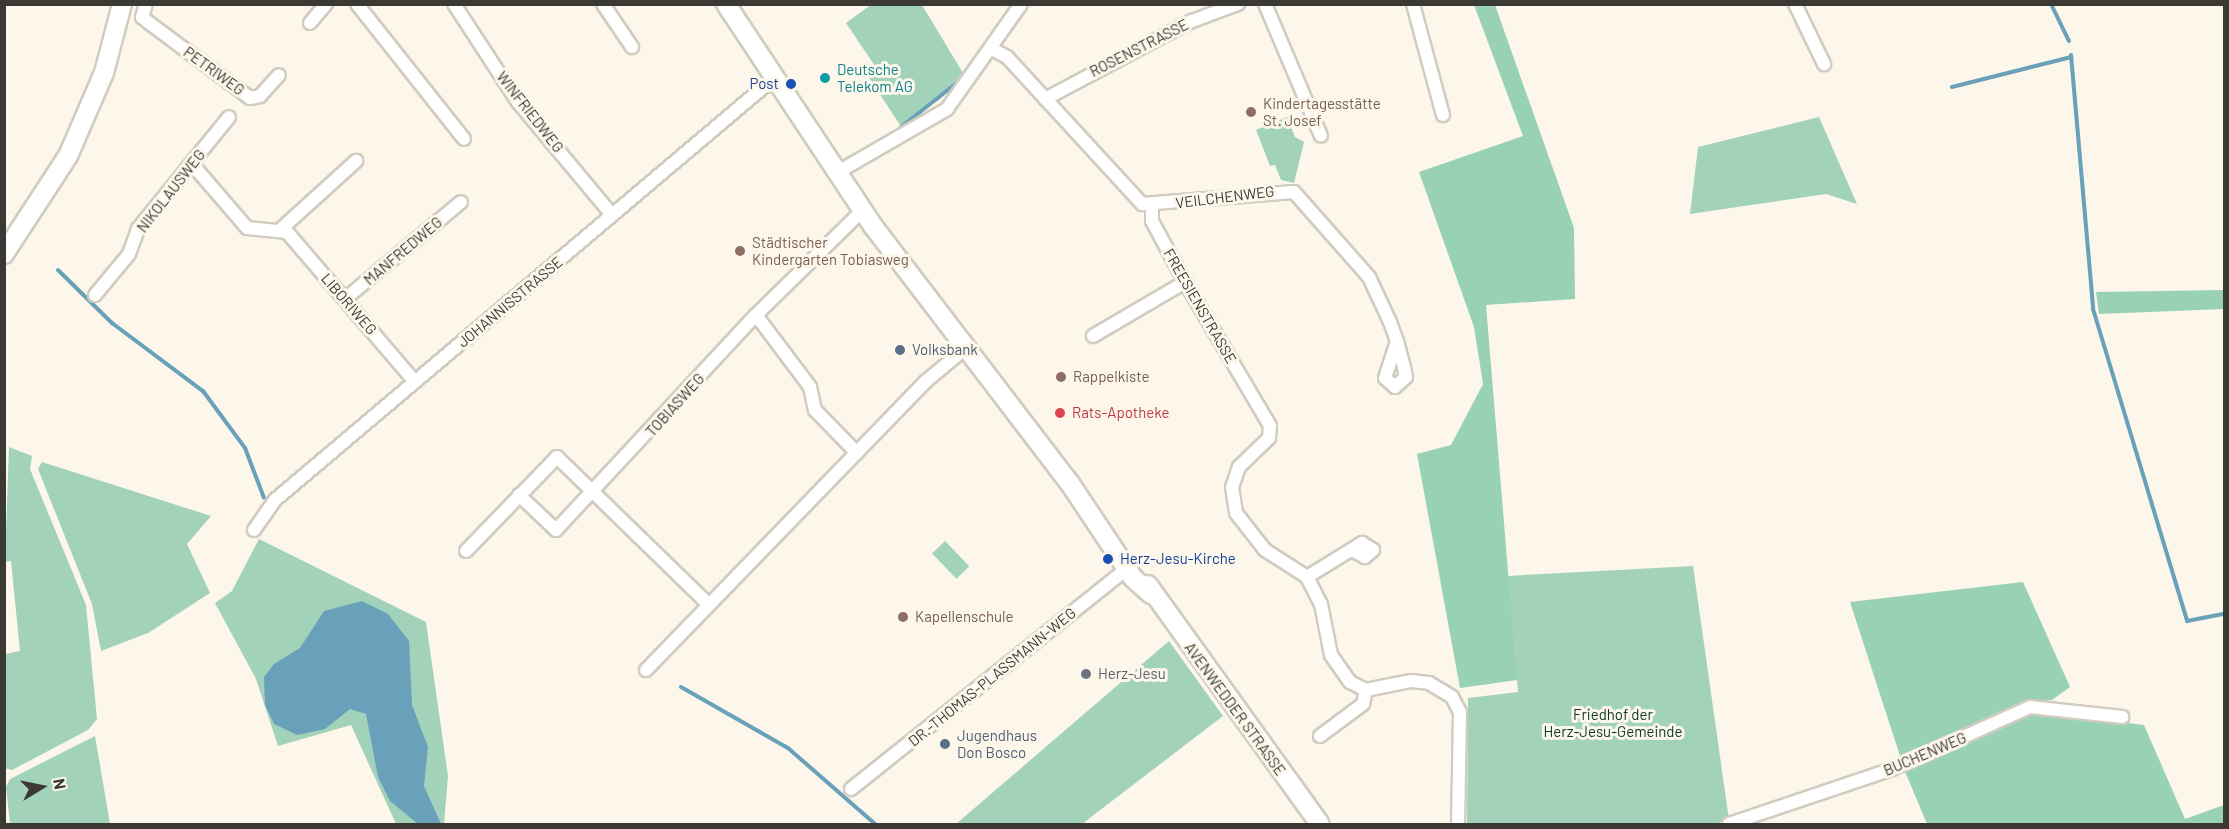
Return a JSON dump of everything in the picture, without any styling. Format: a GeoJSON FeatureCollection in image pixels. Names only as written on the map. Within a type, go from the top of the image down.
{"type":"FeatureCollection","features":[{"type":"Feature","properties":{"kind":"main road"},"geometry":{"type":"LineString","coordinates":[[4,254],[73,146],[104,73],[122,4]]}},
{"type":"Feature","properties":{"kind":"main road","name":"AVENWEDDER STRASSE"},"geometry":{"type":"LineString","coordinates":[[716,4],[753,50]]}},
{"type":"Feature","properties":{"kind":"main road","name":"AVENWEDDER STRASSE"},"geometry":{"type":"LineString","coordinates":[[726,4],[773,79],[792,105],[802,113],[815,139],[865,210],[968,346],[1002,401],[1028,428],[1320,825]]}},
{"type":"Feature","properties":{"kind":"street","name":"PETRIWEG"},"geometry":{"type":"LineString","coordinates":[[146,4],[142,17],[147,22],[250,98],[260,96],[279,75]]}},
{"type":"Feature","properties":{"kind":"street"},"geometry":{"type":"LineString","coordinates":[[310,22],[326,4]]}},
{"type":"Feature","properties":{"kind":"street"},"geometry":{"type":"LineString","coordinates":[[357,4],[464,139]]}},
{"type":"Feature","properties":{"kind":"street","name":"WINFRIEDWEG"},"geometry":{"type":"LineString","coordinates":[[454,4],[518,102],[612,215]]}},
{"type":"Feature","properties":{"kind":"street"},"geometry":{"type":"LineString","coordinates":[[838,172],[947,109],[992,49],[1021,4]]}},
{"type":"Feature","properties":{"kind":"street","name":"ROSENSTRASSE"},"geometry":{"type":"LineString","coordinates":[[1045,99],[1192,21],[1238,4]]}},
{"type":"Feature","properties":{"kind":"street"},"geometry":{"type":"LineString","coordinates":[[1265,4],[1321,136]]}},
{"type":"Feature","properties":{"kind":"street"},"geometry":{"type":"LineString","coordinates":[[1413,4],[1443,116]]}},
{"type":"Feature","properties":{"kind":"street"},"geometry":{"type":"LineString","coordinates":[[1796,4],[1824,64]]}},
{"type":"Feature","properties":{"kind":"street"},"geometry":{"type":"LineString","coordinates":[[608,6],[632,47]]}},
{"type":"Feature","properties":{"kind":"street"},"geometry":{"type":"LineString","coordinates":[[992,49],[1045,99],[1134,199],[1152,206]]}},
{"type":"Feature","properties":{"kind":"street","name":"JOHANNISSTRASSE"},"geometry":{"type":"LineString","coordinates":[[254,530],[275,500],[773,79]]}},
{"type":"Feature","properties":{"kind":"street","name":"NIKOLAUSWEG"},"geometry":{"type":"LineString","coordinates":[[95,295],[129,254],[138,229],[229,117]]}},
{"type":"Feature","properties":{"kind":"street"},"geometry":{"type":"LineString","coordinates":[[192,164],[247,228],[280,230],[356,161]]}},
{"type":"Feature","properties":{"kind":"street","name":"VEILCHENWEG"},"geometry":{"type":"LineString","coordinates":[[1152,206],[1294,192],[1369,277],[1397,341]]}},
{"type":"Feature","properties":{"kind":"street","name":"MANFREDWEG"},"geometry":{"type":"LineString","coordinates":[[345,299],[461,202]]}},
{"type":"Feature","properties":{"kind":"street","name":"FREESIENSTRASSE"},"geometry":{"type":"LineString","coordinates":[[1152,206],[1152,220],[1185,282],[1270,426],[1269,438],[1239,467],[1232,487],[1236,513],[1265,550],[1307,577],[1321,604],[1337,669],[1366,690]]}},
{"type":"Feature","properties":{"kind":"street","name":"TOBIASWEG"},"geometry":{"type":"LineString","coordinates":[[519,495],[556,530],[593,493],[756,315],[865,210]]}},
{"type":"Feature","properties":{"kind":"street","name":"LIBORIWEG"},"geometry":{"type":"LineString","coordinates":[[280,230],[345,299],[416,382]]}},
{"type":"Feature","properties":{"kind":"street"},"geometry":{"type":"LineString","coordinates":[[1093,336],[1185,282]]}},
{"type":"Feature","properties":{"kind":"street"},"geometry":{"type":"LineString","coordinates":[[756,315],[810,387],[814,410],[857,453]]}},
{"type":"Feature","properties":{"kind":"street"},"geometry":{"type":"LineString","coordinates":[[646,670],[925,382],[968,346]]}},
{"type":"Feature","properties":{"kind":"street"},"geometry":{"type":"LineString","coordinates":[[466,551],[557,457],[708,604]]}},
{"type":"Feature","properties":{"kind":"street"},"geometry":{"type":"LineString","coordinates":[[1307,577],[1352,549]]}},
{"type":"Feature","properties":{"kind":"street","name":"DR.-THOMAS-PLASSMANN-WEG"},"geometry":{"type":"LineString","coordinates":[[851,789],[1129,566]]}},
{"type":"Feature","properties":{"kind":"street"},"geometry":{"type":"LineString","coordinates":[[1320,736],[1364,704],[1366,690],[1411,681],[1430,683],[1452,698],[1460,712],[1458,825]]}},
{"type":"Feature","properties":{"kind":"street","name":"BUCHENWEG"},"geometry":{"type":"LineString","coordinates":[[1729,825],[1892,769],[2030,707],[2050,705],[2122,717]]}},
{"type":"Feature","properties":{"kind":"green space"},"geometry":{"type":"Polygon","coordinates":[[[872,4],[922,5],[963,73],[940,99],[900,125],[868,76],[877,69],[846,23],[872,4]]]}},
{"type":"Feature","properties":{"kind":"green space"},"geometry":{"type":"Polygon","coordinates":[[[1474,5],[1495,5],[1574,228],[1575,299],[1486,305],[1517,680],[1460,688],[1417,454],[1451,445],[1483,384],[1474,327],[1419,172],[1523,136],[1474,5]]]}},
{"type":"Feature","properties":{"kind":"green space"},"geometry":{"type":"Polygon","coordinates":[[[1287,117],[1295,137],[1304,142],[1294,183],[1281,180],[1275,165],[1270,166],[1256,130],[1287,117]]]}},
{"type":"Feature","properties":{"kind":"green space"},"geometry":{"type":"Polygon","coordinates":[[[1819,117],[1857,204],[1826,194],[1690,214],[1698,147],[1819,117]]]}},
{"type":"Feature","properties":{"kind":"green space"},"geometry":{"type":"Polygon","coordinates":[[[2224,290],[2224,309],[2099,314],[2096,292],[2224,290]]]}},
{"type":"Feature","properties":{"kind":"green space"},"geometry":{"type":"Polygon","coordinates":[[[9,447],[32,456],[30,469],[86,605],[97,719],[88,730],[12,770],[5,768],[5,654],[20,651],[11,561],[5,562],[9,447]]]}},
{"type":"Feature","properties":{"kind":"green space"},"geometry":{"type":"Polygon","coordinates":[[[42,462],[211,516],[187,544],[210,593],[148,633],[101,651],[92,604],[38,469],[42,462]]]}},
{"type":"Feature","properties":{"kind":"green space"},"geometry":{"type":"Polygon","coordinates":[[[259,539],[426,622],[448,776],[444,824],[396,824],[351,725],[278,746],[256,679],[215,603],[232,591],[259,539]]]}},
{"type":"Feature","properties":{"kind":"green space"},"geometry":{"type":"Polygon","coordinates":[[[945,541],[969,566],[956,579],[932,554],[945,541]]]}},
{"type":"Feature","properties":{"kind":"green space","name":"Friedhof der Herz-Jesu-Gemeinde"},"geometry":{"type":"Polygon","coordinates":[[[1693,566],[1729,820],[1714,824],[1467,824],[1468,698],[1518,692],[1507,576],[1693,566]]]}},
{"type":"Feature","properties":{"kind":"green space"},"geometry":{"type":"Polygon","coordinates":[[[2023,582],[2070,687],[2052,700],[2031,702],[1901,759],[1850,602],[2023,582]]]}},
{"type":"Feature","properties":{"kind":"green space"},"geometry":{"type":"Polygon","coordinates":[[[1169,641],[1223,716],[1082,824],[956,824],[1169,641]]]}},
{"type":"Feature","properties":{"kind":"green space"},"geometry":{"type":"Polygon","coordinates":[[[2031,712],[2144,725],[2185,819],[2224,805],[2224,824],[1927,824],[1904,769],[2031,712]]]}},
{"type":"Feature","properties":{"kind":"green space"},"geometry":{"type":"Polygon","coordinates":[[[95,736],[110,824],[10,824],[6,787],[10,779],[95,736]]]}},
{"type":"Feature","properties":{"kind":"water"},"geometry":{"type":"Polygon","coordinates":[[[362,601],[388,614],[409,641],[412,705],[428,747],[424,786],[441,824],[418,824],[390,801],[378,777],[366,714],[350,709],[325,729],[297,735],[274,724],[265,705],[264,677],[274,664],[300,648],[324,611],[362,601]]]}},
{"type":"Feature","properties":{"kind":"waterway"},"geometry":{"type":"LineString","coordinates":[[2051,4],[2069,41]]}},
{"type":"Feature","properties":{"kind":"waterway"},"geometry":{"type":"LineString","coordinates":[[2071,55],[2093,309],[2187,621],[2224,614]]}},
{"type":"Feature","properties":{"kind":"waterway"},"geometry":{"type":"LineString","coordinates":[[1952,87],[2071,57]]}},
{"type":"Feature","properties":{"kind":"waterway"},"geometry":{"type":"LineString","coordinates":[[901,127],[958,82]]}},
{"type":"Feature","properties":{"kind":"waterway"},"geometry":{"type":"LineString","coordinates":[[58,270],[112,323],[203,391],[245,448],[264,498]]}},
{"type":"Feature","properties":{"kind":"waterway"},"geometry":{"type":"LineString","coordinates":[[681,687],[788,748],[875,824]]}},
{"type":"Feature","properties":{"kind":"place","name":"Deutsche Telekom AG"},"geometry":{"type":"Point","coordinates":[825,78]}},
{"type":"Feature","properties":{"kind":"place","name":"Post"},"geometry":{"type":"Point","coordinates":[791,84]}},
{"type":"Feature","properties":{"kind":"place","name":"Kindertagesstätte St. Josef"},"geometry":{"type":"Point","coordinates":[1251,112]}},
{"type":"Feature","properties":{"kind":"place","name":"Städtischer Kindergarten Tobiasweg"},"geometry":{"type":"Point","coordinates":[740,251]}},
{"type":"Feature","properties":{"kind":"place","name":"Volksbank"},"geometry":{"type":"Point","coordinates":[900,350]}},
{"type":"Feature","properties":{"kind":"place","name":"Rappelkiste"},"geometry":{"type":"Point","coordinates":[1061,377]}},
{"type":"Feature","properties":{"kind":"place","name":"Rats-Apotheke"},"geometry":{"type":"Point","coordinates":[1060,413]}},
{"type":"Feature","properties":{"kind":"place","name":"Herz-Jesu-Kirche"},"geometry":{"type":"Point","coordinates":[1108,559]}},
{"type":"Feature","properties":{"kind":"place","name":"Kapellenschule"},"geometry":{"type":"Point","coordinates":[903,617]}},
{"type":"Feature","properties":{"kind":"place","name":"Herz-Jesu"},"geometry":{"type":"Point","coordinates":[1086,674]}},
{"type":"Feature","properties":{"kind":"place","name":"Jugendhaus Don Bosco"},"geometry":{"type":"Point","coordinates":[945,744]}}]}
